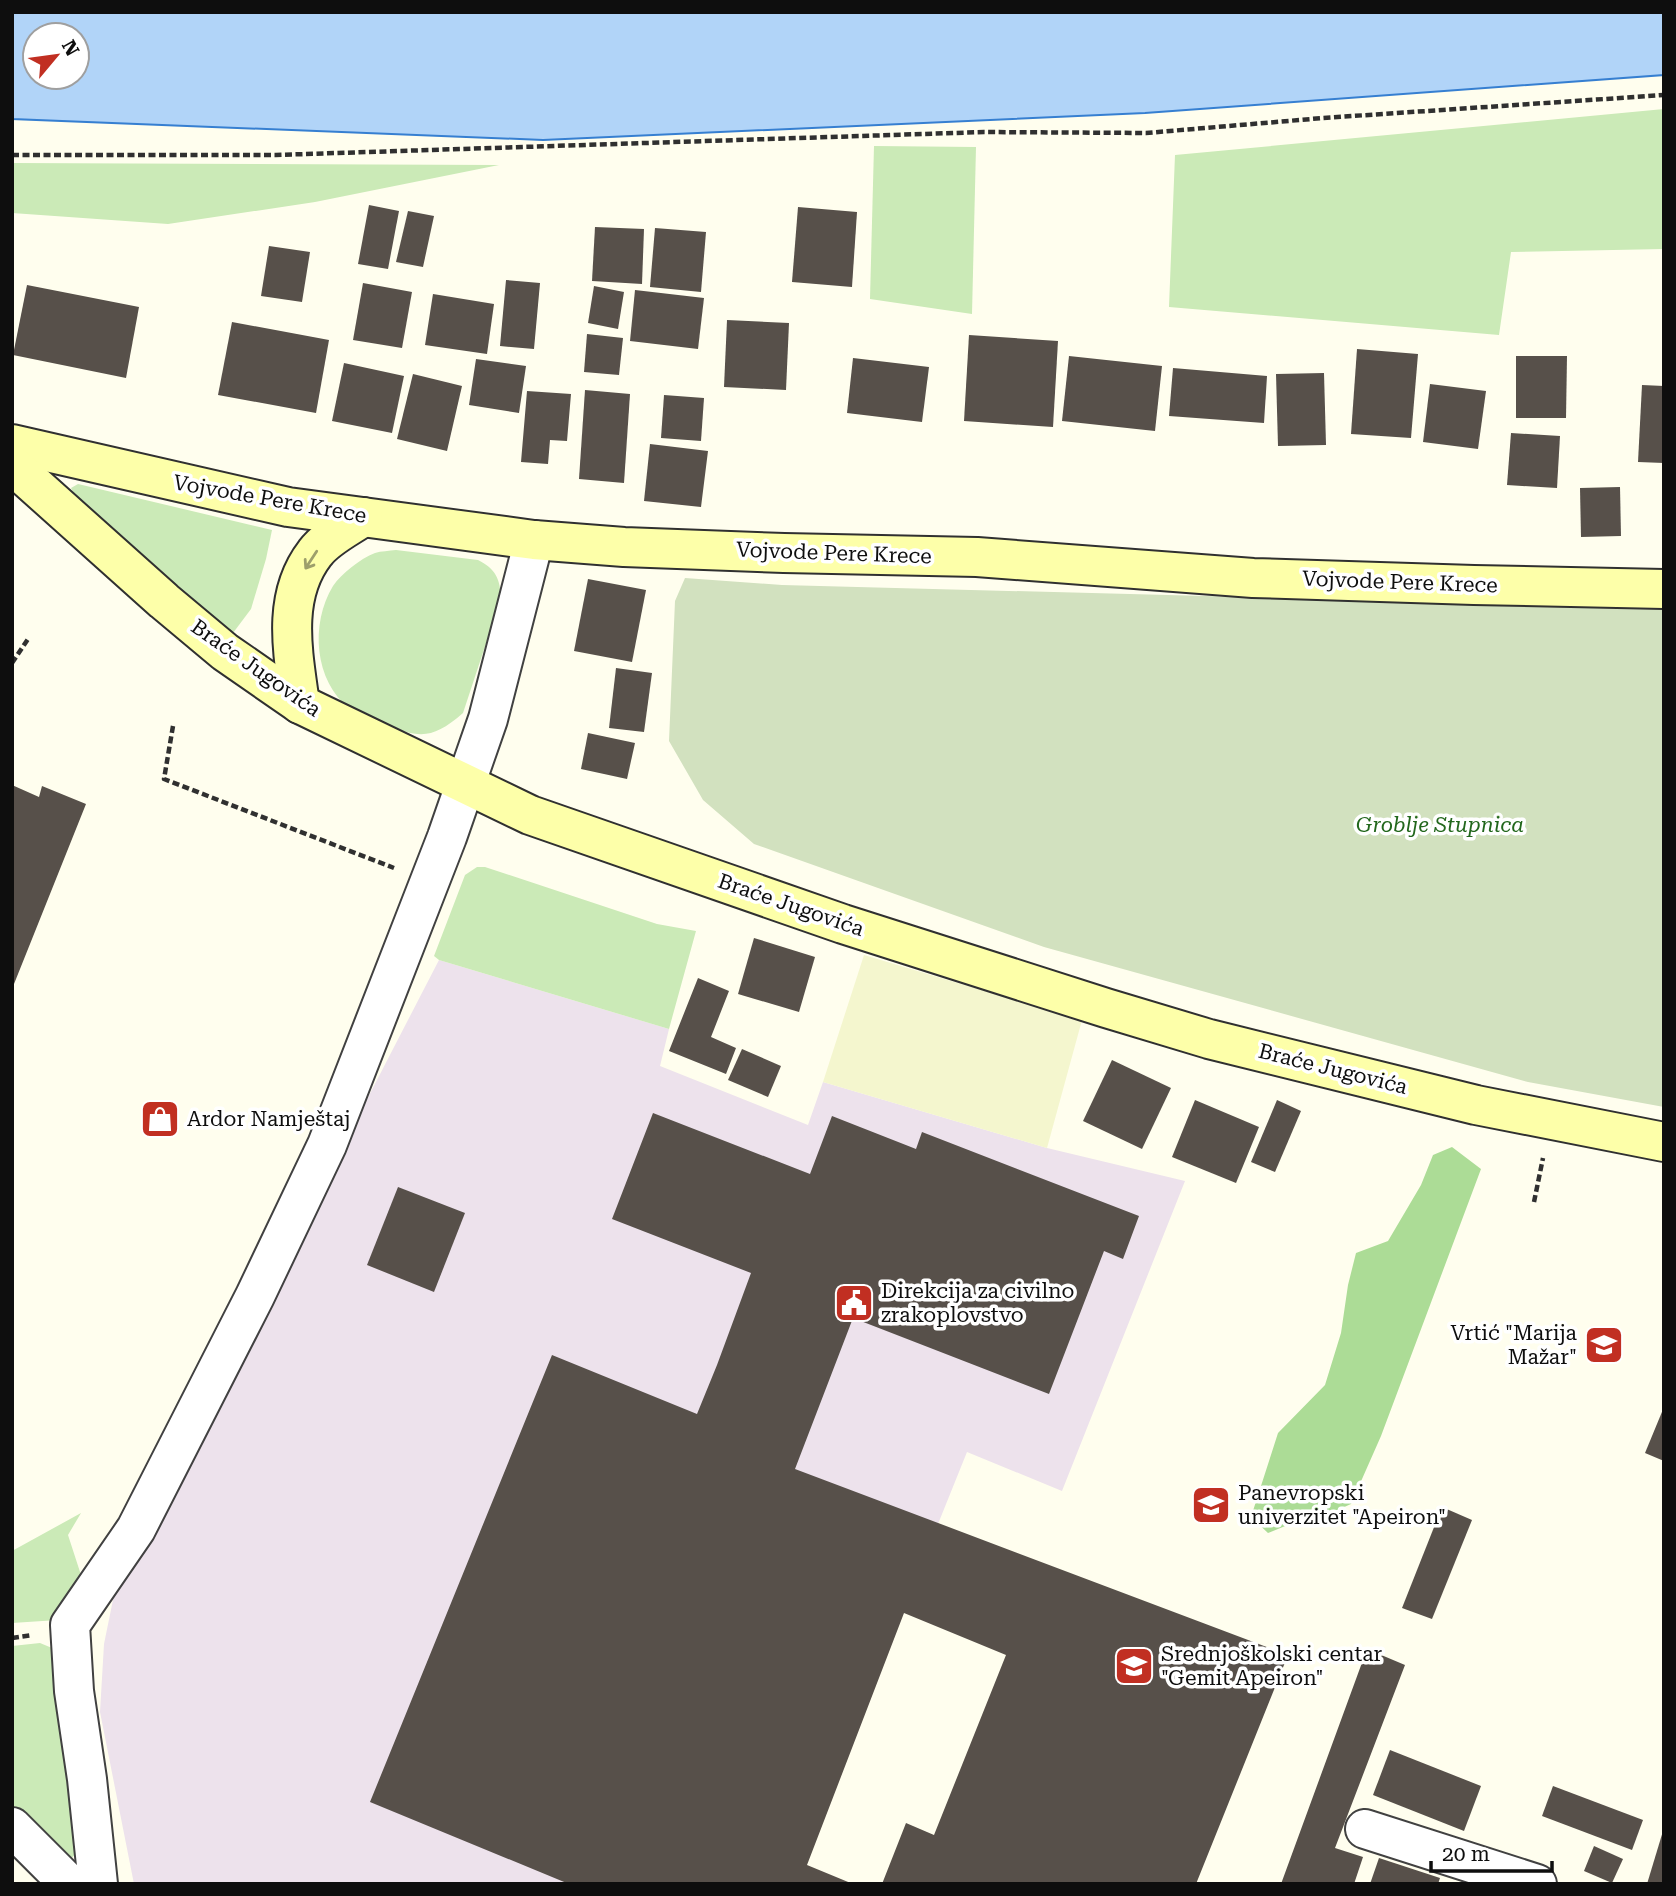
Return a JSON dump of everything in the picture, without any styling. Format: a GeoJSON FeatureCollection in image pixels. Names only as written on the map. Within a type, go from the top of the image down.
{"type":"FeatureCollection","features":[{"type":"Feature","properties":{"kind":"street","name":"Vojvode Pere Krece"},"geometry":{"type":"LineString","coordinates":[[12,444],[288,507],[534,540],[624,547],[977,557],[1253,578],[1664,589]]}},
{"type":"Feature","properties":{"kind":"street","name":"Braće Jugovića"},"geometry":{"type":"LineString","coordinates":[[12,465],[174,610],[225,652],[300,704],[543,820],[843,924],[1209,1039],[1476,1105],[1664,1142]]}},
{"type":"Feature","properties":{"kind":"street"},"geometry":{"type":"LineString","coordinates":[[300,704],[292,643],[292,603],[300,577],[316,551],[363,517]]}},
{"type":"Feature","properties":{"kind":"street"},"geometry":{"type":"LineString","coordinates":[[98,1884],[74,1691],[70,1625],[136,1529],[255,1296],[332,1132],[447,837],[488,719],[534,540]]}},
{"type":"Feature","properties":{"kind":"street"},"geometry":{"type":"LineString","coordinates":[[12,1827],[69,1884]]}},
{"type":"Feature","properties":{"kind":"street"},"geometry":{"type":"LineString","coordinates":[[1365,1829],[1537,1884]]}},
{"type":"Feature","properties":{"kind":"path"},"geometry":{"type":"LineString","coordinates":[[12,155],[276,155],[984,132],[1146,133],[1664,94]]}},
{"type":"Feature","properties":{"kind":"path"},"geometry":{"type":"LineString","coordinates":[[12,663],[29,639]]}},
{"type":"Feature","properties":{"kind":"path"},"geometry":{"type":"LineString","coordinates":[[173,726],[164,779],[397,869],[402,861]]}},
{"type":"Feature","properties":{"kind":"path"},"geometry":{"type":"LineString","coordinates":[[1534,1202],[1543,1157]]}},
{"type":"Feature","properties":{"kind":"shaded area"},"geometry":{"type":"Polygon","coordinates":[[[439,960],[669,1029],[660,1066],[808,1125],[823,1082],[1047,1148],[1185,1181],[1062,1491],[967,1452],[799,1884],[134,1884],[100,1712],[104,1644],[116,1585],[439,960]]]}},
{"type":"Feature","properties":{"kind":"green space"},"geometry":{"type":"Polygon","coordinates":[[[1664,109],[1664,249],[1511,252],[1499,335],[1169,307],[1175,155],[1664,109]]]}},
{"type":"Feature","properties":{"kind":"green space"},"geometry":{"type":"Polygon","coordinates":[[[874,146],[976,147],[972,314],[870,299],[874,146]]]}},
{"type":"Feature","properties":{"kind":"green space"},"geometry":{"type":"Polygon","coordinates":[[[12,163],[499,165],[315,202],[168,224],[12,213],[12,163]]]}},
{"type":"Feature","properties":{"kind":"green space"},"geometry":{"type":"Polygon","coordinates":[[[78,484],[272,530],[251,609],[233,633],[78,502],[71,488],[78,484]]]}},
{"type":"Feature","properties":{"kind":"green space"},"geometry":{"type":"Polygon","coordinates":[[[396,550],[478,560],[493,571],[500,585],[501,598],[463,713],[443,728],[426,734],[397,729],[350,709],[329,683],[319,651],[321,617],[333,586],[346,571],[363,559],[377,552],[396,550]]]}},
{"type":"Feature","properties":{"kind":"green space","name":"Groblje Stupnica"},"geometry":{"type":"Polygon","coordinates":[[[685,578],[782,585],[1664,608],[1664,1107],[1528,1082],[1044,947],[754,844],[703,800],[669,741],[675,601],[685,578]]]}},
{"type":"Feature","properties":{"kind":"green space"},"geometry":{"type":"Polygon","coordinates":[[[477,867],[485,867],[657,924],[696,931],[669,1029],[439,960],[434,956],[465,875],[477,867]]]}},
{"type":"Feature","properties":{"kind":"green space"},"geometry":{"type":"Polygon","coordinates":[[[864,955],[1082,1020],[1047,1148],[823,1082],[864,955]]]}},
{"type":"Feature","properties":{"kind":"green space"},"geometry":{"type":"Polygon","coordinates":[[[1452,1147],[1481,1169],[1381,1436],[1351,1504],[1324,1516],[1305,1518],[1268,1533],[1251,1517],[1278,1433],[1325,1385],[1341,1333],[1356,1253],[1388,1241],[1421,1185],[1433,1155],[1452,1147]]]}},
{"type":"Feature","properties":{"kind":"green space"},"geometry":{"type":"Polygon","coordinates":[[[81,1513],[68,1535],[81,1575],[58,1620],[12,1623],[12,1551],[81,1513]]]}},
{"type":"Feature","properties":{"kind":"green space"},"geometry":{"type":"Polygon","coordinates":[[[40,1643],[52,1648],[57,1664],[78,1851],[69,1861],[12,1806],[12,1646],[40,1643]]]}},
{"type":"Feature","properties":{"kind":"water"},"geometry":{"type":"Polygon","coordinates":[[[12,12],[1664,12],[1664,75],[1145,113],[543,140],[12,119],[12,12]]]}},
{"type":"Feature","properties":{"kind":"building"},"geometry":{"type":"Polygon","coordinates":[[[369,205],[399,211],[388,269],[358,264],[369,205]]]}},
{"type":"Feature","properties":{"kind":"building"},"geometry":{"type":"Polygon","coordinates":[[[798,207],[857,212],[852,287],[792,282],[798,207]]]}},
{"type":"Feature","properties":{"kind":"building"},"geometry":{"type":"Polygon","coordinates":[[[408,211],[434,216],[423,267],[396,262],[408,211]]]}},
{"type":"Feature","properties":{"kind":"building"},"geometry":{"type":"Polygon","coordinates":[[[595,227],[644,229],[642,284],[592,281],[595,227]]]}},
{"type":"Feature","properties":{"kind":"building"},"geometry":{"type":"Polygon","coordinates":[[[655,228],[706,232],[701,292],[650,287],[655,228]]]}},
{"type":"Feature","properties":{"kind":"building"},"geometry":{"type":"Polygon","coordinates":[[[269,246],[310,252],[302,302],[261,296],[269,246]]]}},
{"type":"Feature","properties":{"kind":"building"},"geometry":{"type":"Polygon","coordinates":[[[506,280],[540,283],[534,349],[500,346],[506,280]]]}},
{"type":"Feature","properties":{"kind":"building"},"geometry":{"type":"Polygon","coordinates":[[[363,283],[412,292],[402,348],[353,340],[363,283]]]}},
{"type":"Feature","properties":{"kind":"building"},"geometry":{"type":"Polygon","coordinates":[[[27,285],[139,307],[126,378],[13,355],[27,285]]]}},
{"type":"Feature","properties":{"kind":"building"},"geometry":{"type":"Polygon","coordinates":[[[594,286],[624,292],[618,329],[588,323],[594,286]]]}},
{"type":"Feature","properties":{"kind":"building"},"geometry":{"type":"Polygon","coordinates":[[[635,290],[704,298],[698,349],[630,341],[635,290]]]}},
{"type":"Feature","properties":{"kind":"building"},"geometry":{"type":"Polygon","coordinates":[[[433,294],[494,304],[487,354],[425,345],[433,294]]]}},
{"type":"Feature","properties":{"kind":"building"},"geometry":{"type":"Polygon","coordinates":[[[727,320],[789,323],[786,390],[724,387],[727,320]]]}},
{"type":"Feature","properties":{"kind":"building"},"geometry":{"type":"Polygon","coordinates":[[[232,322],[329,340],[316,413],[218,395],[232,322]]]}},
{"type":"Feature","properties":{"kind":"building"},"geometry":{"type":"Polygon","coordinates":[[[587,334],[623,338],[619,375],[584,372],[587,334]]]}},
{"type":"Feature","properties":{"kind":"building"},"geometry":{"type":"Polygon","coordinates":[[[969,335],[1058,341],[1053,427],[964,421],[969,335]]]}},
{"type":"Feature","properties":{"kind":"building"},"geometry":{"type":"Polygon","coordinates":[[[1357,349],[1418,354],[1411,438],[1351,434],[1357,349]]]}},
{"type":"Feature","properties":{"kind":"building"},"geometry":{"type":"Polygon","coordinates":[[[1069,356],[1162,366],[1155,431],[1062,421],[1069,356]]]}},
{"type":"Feature","properties":{"kind":"building"},"geometry":{"type":"Polygon","coordinates":[[[1516,356],[1567,356],[1566,418],[1516,418],[1516,356]]]}},
{"type":"Feature","properties":{"kind":"building"},"geometry":{"type":"Polygon","coordinates":[[[853,358],[929,367],[922,422],[847,413],[853,358]]]}},
{"type":"Feature","properties":{"kind":"building"},"geometry":{"type":"Polygon","coordinates":[[[476,359],[526,366],[519,413],[469,405],[476,359]]]}},
{"type":"Feature","properties":{"kind":"building"},"geometry":{"type":"Polygon","coordinates":[[[344,363],[404,376],[392,433],[332,421],[344,363]]]}},
{"type":"Feature","properties":{"kind":"building"},"geometry":{"type":"Polygon","coordinates":[[[1173,368],[1267,376],[1264,423],[1169,416],[1173,368]]]}},
{"type":"Feature","properties":{"kind":"building"},"geometry":{"type":"Polygon","coordinates":[[[1324,373],[1326,445],[1278,446],[1276,374],[1324,373]]]}},
{"type":"Feature","properties":{"kind":"building"},"geometry":{"type":"Polygon","coordinates":[[[413,374],[462,386],[447,451],[397,439],[413,374]]]}},
{"type":"Feature","properties":{"kind":"building"},"geometry":{"type":"Polygon","coordinates":[[[1430,384],[1486,391],[1478,449],[1423,442],[1430,384]]]}},
{"type":"Feature","properties":{"kind":"building"},"geometry":{"type":"Polygon","coordinates":[[[1642,385],[1664,386],[1664,463],[1638,462],[1642,385]]]}},
{"type":"Feature","properties":{"kind":"building"},"geometry":{"type":"Polygon","coordinates":[[[585,390],[630,394],[624,483],[579,479],[585,390]]]}},
{"type":"Feature","properties":{"kind":"building"},"geometry":{"type":"Polygon","coordinates":[[[527,391],[571,394],[567,441],[550,440],[548,464],[521,462],[527,391]]]}},
{"type":"Feature","properties":{"kind":"building"},"geometry":{"type":"Polygon","coordinates":[[[664,395],[704,398],[701,441],[661,438],[664,395]]]}},
{"type":"Feature","properties":{"kind":"building"},"geometry":{"type":"Polygon","coordinates":[[[1511,433],[1560,436],[1557,488],[1507,485],[1511,433]]]}},
{"type":"Feature","properties":{"kind":"building"},"geometry":{"type":"Polygon","coordinates":[[[650,444],[708,451],[701,507],[644,501],[650,444]]]}},
{"type":"Feature","properties":{"kind":"building"},"geometry":{"type":"Polygon","coordinates":[[[1620,487],[1621,536],[1581,537],[1580,488],[1620,487]]]}},
{"type":"Feature","properties":{"kind":"building"},"geometry":{"type":"Polygon","coordinates":[[[588,579],[646,590],[632,662],[574,651],[588,579]]]}},
{"type":"Feature","properties":{"kind":"building"},"geometry":{"type":"Polygon","coordinates":[[[616,668],[652,673],[644,732],[609,728],[616,668]]]}},
{"type":"Feature","properties":{"kind":"building"},"geometry":{"type":"Polygon","coordinates":[[[588,733],[635,743],[627,779],[581,769],[588,733]]]}},
{"type":"Feature","properties":{"kind":"building"},"geometry":{"type":"Polygon","coordinates":[[[12,785],[39,797],[42,786],[86,804],[12,989],[12,785]]]}},
{"type":"Feature","properties":{"kind":"building"},"geometry":{"type":"Polygon","coordinates":[[[754,938],[815,957],[799,1012],[738,994],[754,938]]]}},
{"type":"Feature","properties":{"kind":"building"},"geometry":{"type":"Polygon","coordinates":[[[698,978],[729,991],[711,1037],[736,1048],[726,1074],[669,1051],[698,978]]]}},
{"type":"Feature","properties":{"kind":"building"},"geometry":{"type":"Polygon","coordinates":[[[742,1049],[781,1066],[768,1097],[728,1080],[742,1049]]]}},
{"type":"Feature","properties":{"kind":"building"},"geometry":{"type":"Polygon","coordinates":[[[1112,1060],[1171,1088],[1142,1149],[1083,1121],[1112,1060]]]}},
{"type":"Feature","properties":{"kind":"building"},"geometry":{"type":"Polygon","coordinates":[[[1195,1100],[1259,1127],[1236,1183],[1172,1157],[1195,1100]]]}},
{"type":"Feature","properties":{"kind":"building"},"geometry":{"type":"Polygon","coordinates":[[[1277,1100],[1301,1111],[1275,1172],[1251,1162],[1277,1100]]]}},
{"type":"Feature","properties":{"kind":"building"},"geometry":{"type":"Polygon","coordinates":[[[653,1113],[810,1174],[832,1116],[916,1149],[922,1132],[1139,1216],[1123,1259],[1104,1251],[1049,1394],[853,1318],[795,1469],[1288,1655],[1196,1884],[882,1884],[906,1823],[934,1835],[1006,1655],[904,1613],[807,1865],[853,1884],[569,1884],[370,1802],[552,1355],[697,1414],[751,1273],[612,1219],[653,1113]]]}},
{"type":"Feature","properties":{"kind":"building"},"geometry":{"type":"Polygon","coordinates":[[[398,1187],[465,1213],[434,1292],[367,1265],[398,1187]]]}},
{"type":"Feature","properties":{"kind":"building"},"geometry":{"type":"Polygon","coordinates":[[[1664,1407],[1664,1461],[1645,1453],[1664,1407]]]}},
{"type":"Feature","properties":{"kind":"building"},"geometry":{"type":"Polygon","coordinates":[[[1442,1507],[1472,1520],[1432,1619],[1402,1608],[1442,1507]]]}},
{"type":"Feature","properties":{"kind":"building"},"geometry":{"type":"Polygon","coordinates":[[[1367,1649],[1405,1665],[1335,1848],[1363,1857],[1354,1884],[1281,1884],[1367,1649]]]}},
{"type":"Feature","properties":{"kind":"building"},"geometry":{"type":"Polygon","coordinates":[[[1390,1750],[1481,1786],[1464,1831],[1373,1795],[1390,1750]]]}},
{"type":"Feature","properties":{"kind":"building"},"geometry":{"type":"Polygon","coordinates":[[[1553,1786],[1643,1820],[1632,1850],[1542,1816],[1553,1786]]]}},
{"type":"Feature","properties":{"kind":"building"},"geometry":{"type":"Polygon","coordinates":[[[1663,1831],[1664,1884],[1647,1884],[1663,1831]]]}},
{"type":"Feature","properties":{"kind":"building"},"geometry":{"type":"Polygon","coordinates":[[[1594,1846],[1623,1859],[1612,1883],[1584,1871],[1594,1846]]]}},
{"type":"Feature","properties":{"kind":"building"},"geometry":{"type":"Polygon","coordinates":[[[1379,1858],[1440,1878],[1438,1884],[1370,1884],[1379,1858]]]}},
{"type":"Feature","properties":{"kind":"place","name":"Ardor Namještaj"},"geometry":{"type":"Point","coordinates":[160,1119]}},
{"type":"Feature","properties":{"kind":"place","name":"Direkcija za civilno zrakoplovstvo"},"geometry":{"type":"Point","coordinates":[854,1303]}},
{"type":"Feature","properties":{"kind":"place","name":"Vrtić \"Marija Mažar\""},"geometry":{"type":"Point","coordinates":[1604,1345]}},
{"type":"Feature","properties":{"kind":"place","name":"Panevropski univerzitet \"Apeiron\""},"geometry":{"type":"Point","coordinates":[1211,1505]}},
{"type":"Feature","properties":{"kind":"place","name":"Srednjoškolski centar \"Gemit Apeiron\""},"geometry":{"type":"Point","coordinates":[1134,1666]}}]}
